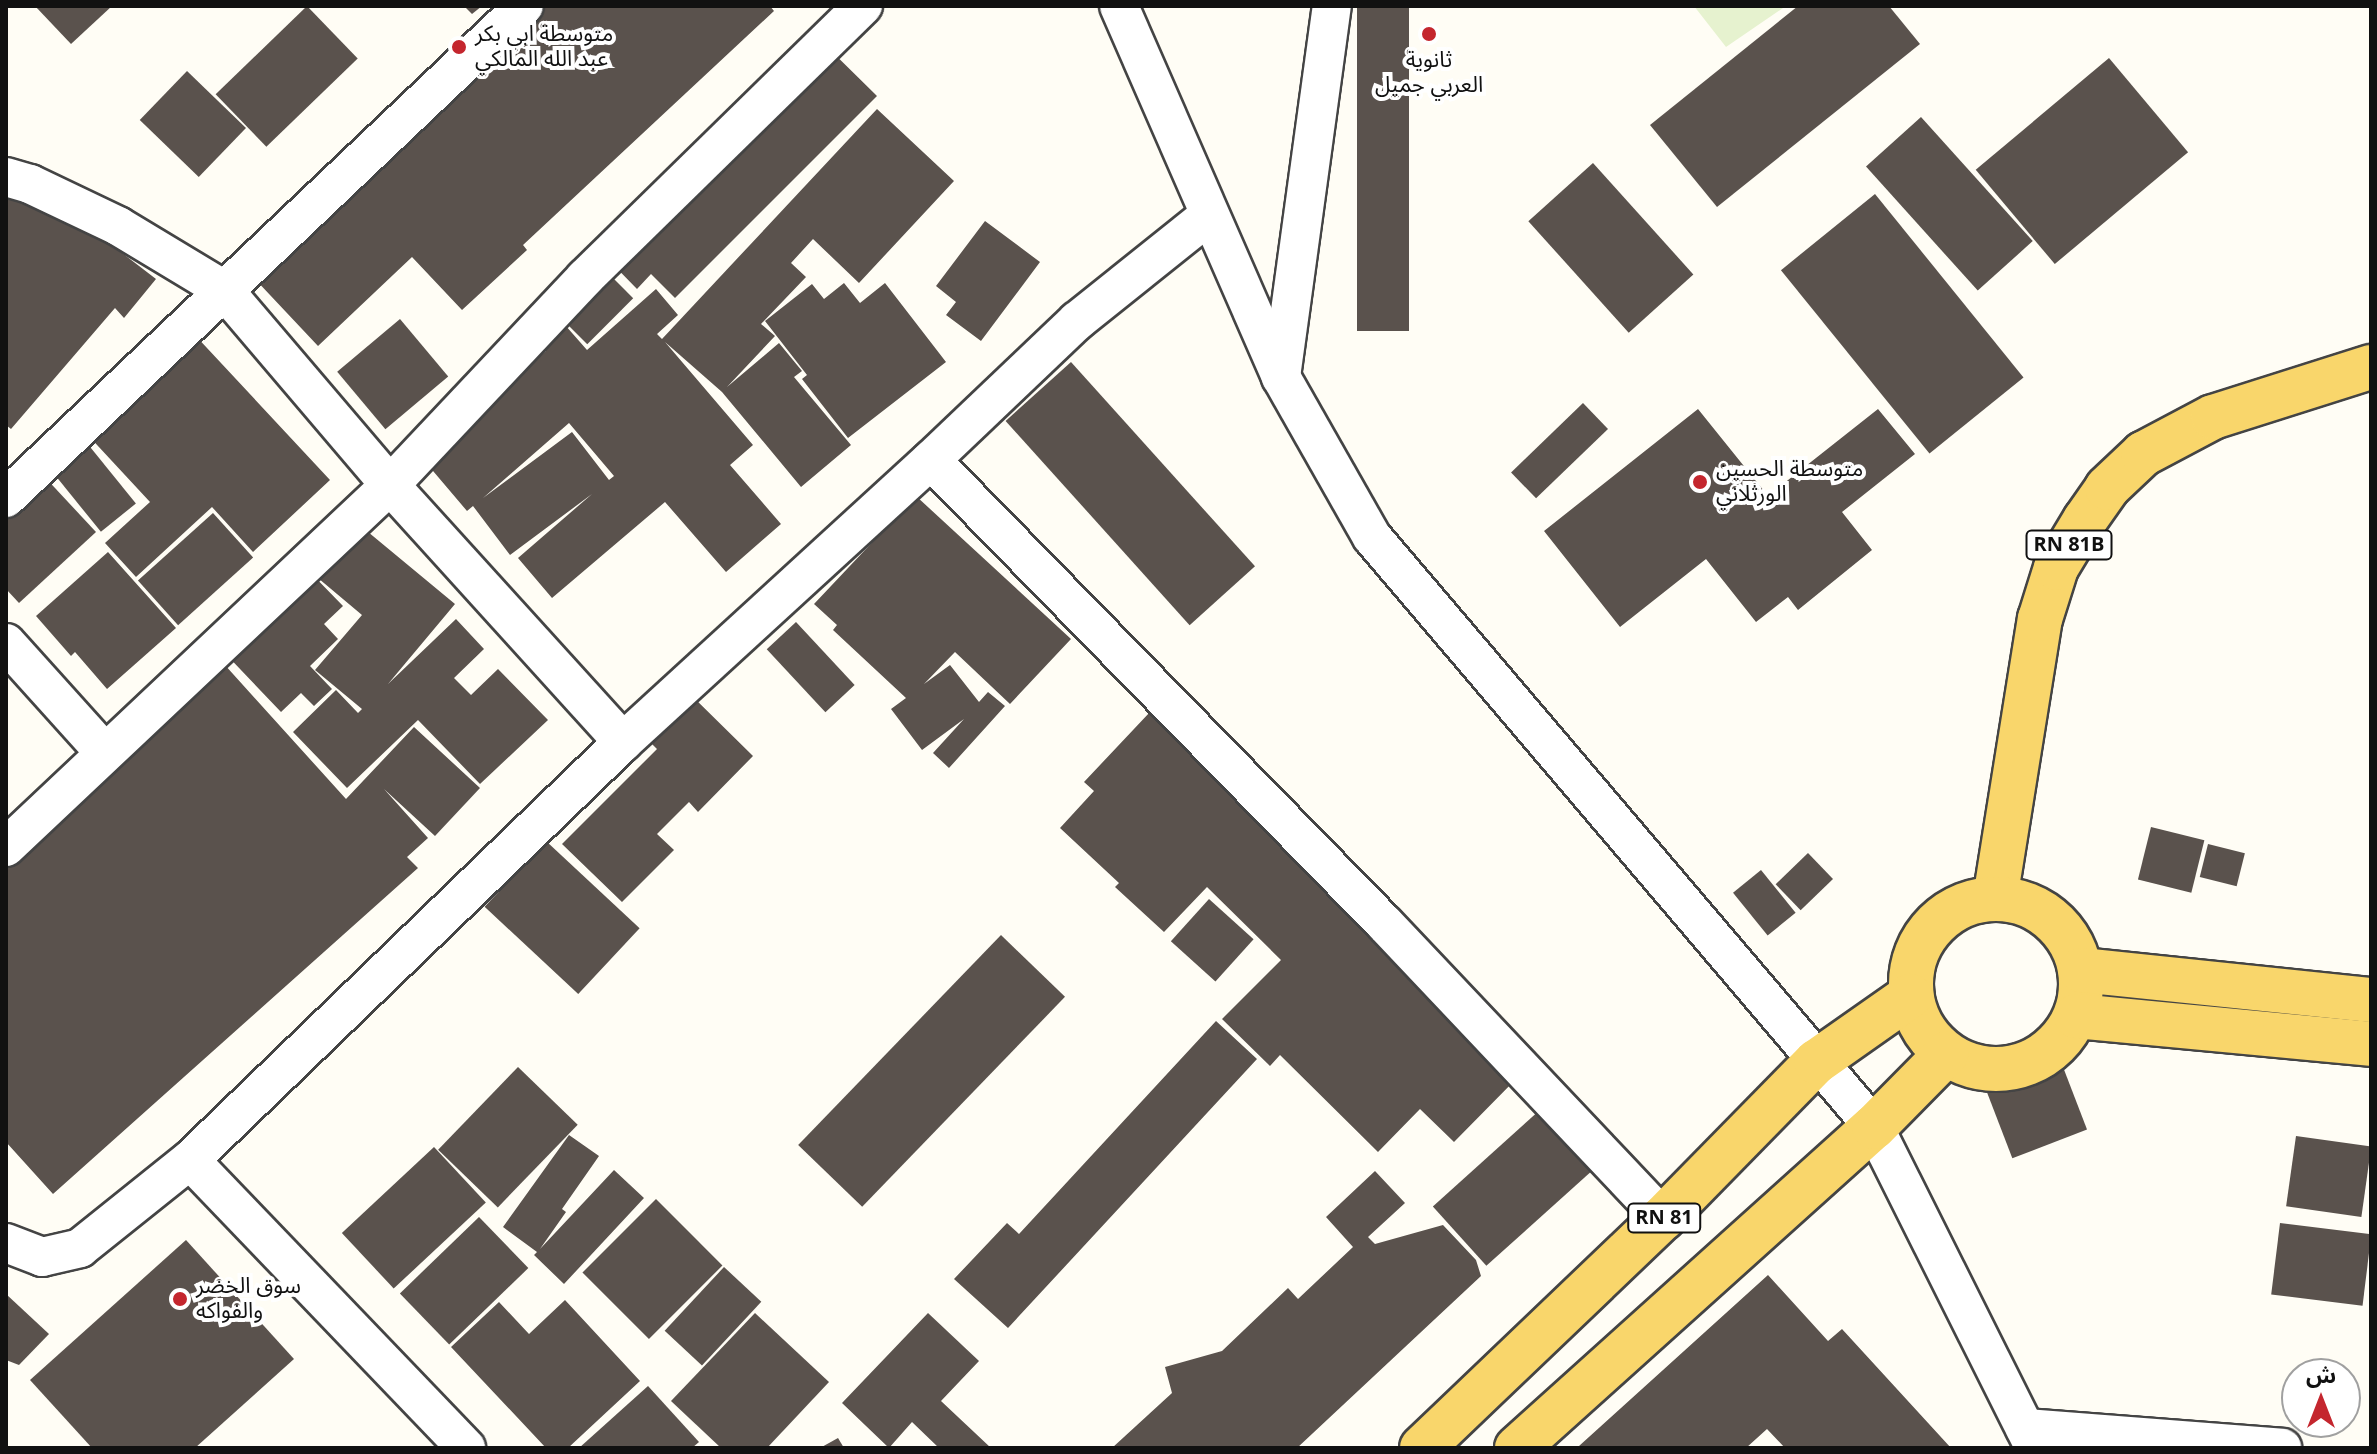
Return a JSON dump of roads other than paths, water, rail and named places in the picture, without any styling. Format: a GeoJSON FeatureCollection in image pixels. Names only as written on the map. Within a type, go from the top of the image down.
{"type":"FeatureCollection","features":[{"type":"Feature","properties":{"kind":"main road","name":"RN 81B"},"geometry":{"type":"LineString","coordinates":[[1995,899],[2040,619],[2056,568],[2099,499],[2143,454],[2213,417],[2371,367]]}},
{"type":"Feature","properties":{"kind":"main road"},"geometry":{"type":"LineString","coordinates":[[1995,899],[2025,904],[2051,919],[2071,942],[2081,970],[2076,1016],[2060,1042],[2035,1061],[2005,1069],[1973,1067],[1946,1054],[1923,1029],[1910,996],[1912,968],[1922,940],[1941,919],[1966,904],[1995,899]]}},
{"type":"Feature","properties":{"kind":"main road"},"geometry":{"type":"LineString","coordinates":[[2081,970],[2303,990],[2371,1000]]}},
{"type":"Feature","properties":{"kind":"main road","name":"RN 81"},"geometry":{"type":"LineString","coordinates":[[1422,1448],[1663,1218],[1816,1062],[1910,996]]}},
{"type":"Feature","properties":{"kind":"main road"},"geometry":{"type":"LineString","coordinates":[[2076,1016],[2371,1044]]}},
{"type":"Feature","properties":{"kind":"main road"},"geometry":{"type":"LineString","coordinates":[[1527,1445],[1874,1127],[1946,1054]]}},
{"type":"Feature","properties":{"kind":"street"},"geometry":{"type":"LineString","coordinates":[[6,498],[524,6]]}},
{"type":"Feature","properties":{"kind":"street"},"geometry":{"type":"LineString","coordinates":[[6,847],[390,485],[585,278],[863,6]]}},
{"type":"Feature","properties":{"kind":"street"},"geometry":{"type":"LineString","coordinates":[[1119,6],[1208,216],[1281,377],[1372,537],[1874,1127],[2030,1438],[2282,1448]]}},
{"type":"Feature","properties":{"kind":"street"},"geometry":{"type":"LineString","coordinates":[[1281,377],[1332,6]]}},
{"type":"Feature","properties":{"kind":"street"},"geometry":{"type":"LineString","coordinates":[[6,177],[30,184],[118,226],[224,290],[390,485],[623,742]]}},
{"type":"Feature","properties":{"kind":"street"},"geometry":{"type":"LineString","coordinates":[[6,1243],[42,1257],[80,1248],[190,1160],[623,742],[931,460],[1077,321],[1208,216]]}},
{"type":"Feature","properties":{"kind":"street"},"geometry":{"type":"LineString","coordinates":[[931,460],[1373,911],[1663,1218]]}},
{"type":"Feature","properties":{"kind":"street"},"geometry":{"type":"LineString","coordinates":[[6,643],[104,752]]}},
{"type":"Feature","properties":{"kind":"street"},"geometry":{"type":"LineString","coordinates":[[190,1160],[466,1448]]}},
{"type":"Feature","properties":{"kind":"place","name":"ثانوية العربي جميل"},"geometry":{"type":"Point","coordinates":[1429,34]}},
{"type":"Feature","properties":{"kind":"place","name":"متوسطة ابي بكر عبد الله المالكي"},"geometry":{"type":"Point","coordinates":[459,47]}},
{"type":"Feature","properties":{"kind":"place","name":"متوسطة الحسين الورثلاني"},"geometry":{"type":"Point","coordinates":[1700,482]}},
{"type":"Feature","properties":{"kind":"place","name":"سوق الخضر والفواكه"},"geometry":{"type":"Point","coordinates":[180,1299]}}]}
